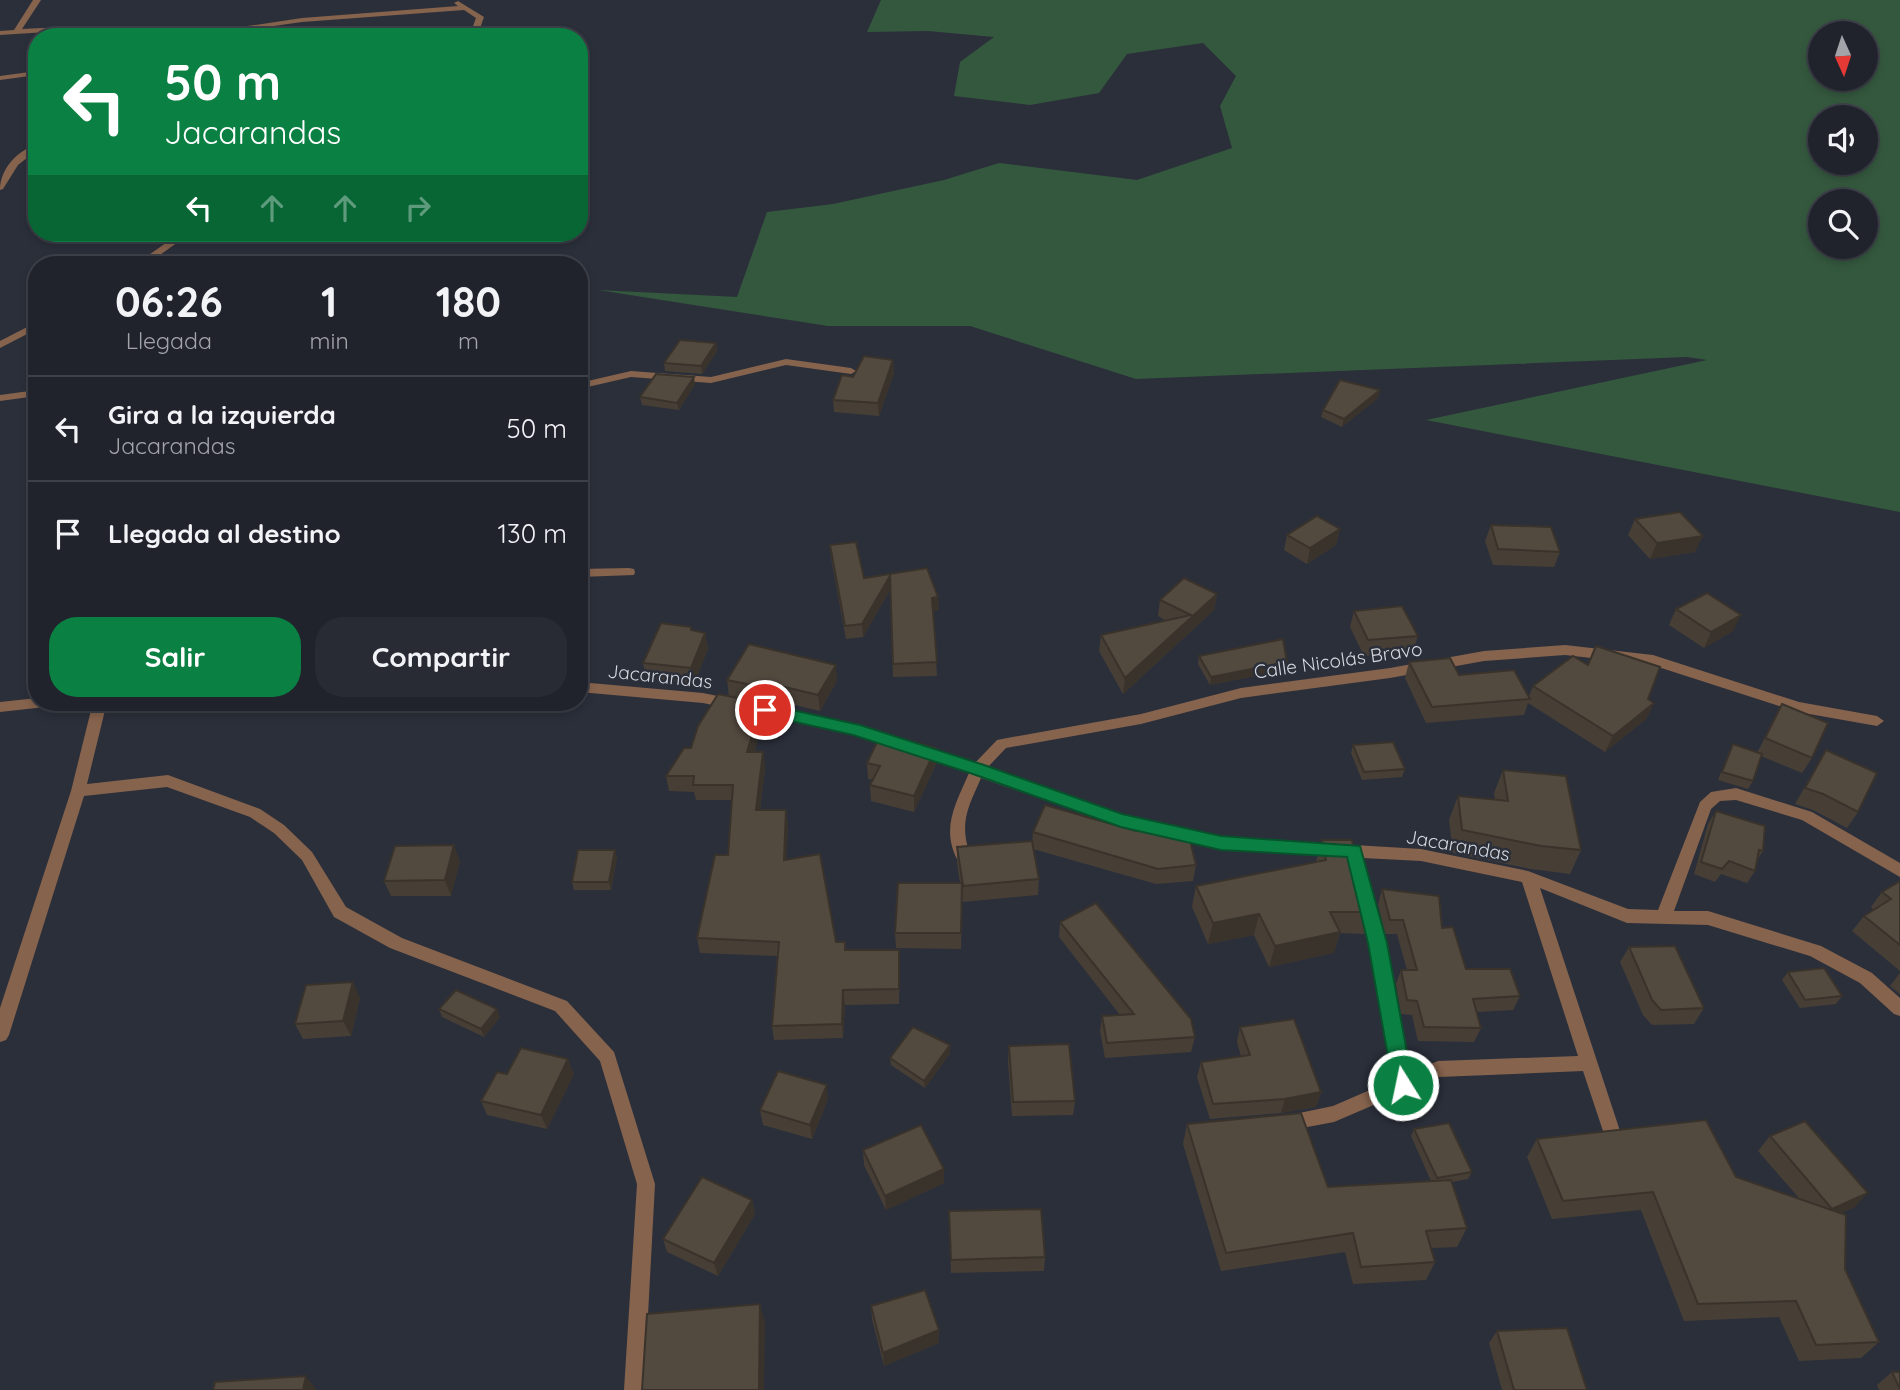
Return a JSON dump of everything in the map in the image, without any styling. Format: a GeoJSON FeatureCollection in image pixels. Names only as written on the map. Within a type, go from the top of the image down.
{"type":"FeatureCollection","features":[{"type":"Feature","properties":{"kind":"street"},"geometry":{"type":"LineString","coordinates":[[18,30],[37,0]]}},
{"type":"Feature","properties":{"kind":"street"},"geometry":{"type":"LineString","coordinates":[[452,0],[480,16],[476,28]]}},
{"type":"Feature","properties":{"kind":"street"},"geometry":{"type":"LineString","coordinates":[[244,28],[302,20],[466,8]]}},
{"type":"Feature","properties":{"kind":"street"},"geometry":{"type":"LineString","coordinates":[[0,33],[28,30]]}},
{"type":"Feature","properties":{"kind":"street"},"geometry":{"type":"LineString","coordinates":[[0,78],[28,74]]}},
{"type":"Feature","properties":{"kind":"street"},"geometry":{"type":"LineString","coordinates":[[0,187],[8,170],[28,151]]}},
{"type":"Feature","properties":{"kind":"street"},"geometry":{"type":"LineString","coordinates":[[153,256],[173,242]]}},
{"type":"Feature","properties":{"kind":"street"},"geometry":{"type":"LineString","coordinates":[[0,345],[28,330]]}},
{"type":"Feature","properties":{"kind":"street"},"geometry":{"type":"LineString","coordinates":[[588,384],[631,374],[711,380],[786,362],[851,371]]}},
{"type":"Feature","properties":{"kind":"street"},"geometry":{"type":"LineString","coordinates":[[0,398],[28,394]]}},
{"type":"Feature","properties":{"kind":"street"},"geometry":{"type":"LineString","coordinates":[[588,573],[629,572]]}},
{"type":"Feature","properties":{"kind":"street","name":"Calle Nicolás Bravo"},"geometry":{"type":"LineString","coordinates":[[978,769],[1002,744],[1141,719],[1241,693],[1390,673],[1484,656],[1565,650],[1653,660],[1798,708],[1877,721]]}},
{"type":"Feature","properties":{"kind":"street","name":"Jacarandas"},"geometry":{"type":"LineString","coordinates":[[588,688],[703,698],[854,729],[978,769],[1121,820],[1221,843],[1421,855],[1528,877],[1627,916],[1708,918],[1815,951],[1866,978],[1900,1009]]}},
{"type":"Feature","properties":{"kind":"street"},"geometry":{"type":"LineString","coordinates":[[0,706],[28,704]]}},
{"type":"Feature","properties":{"kind":"street"},"geometry":{"type":"LineString","coordinates":[[0,1035],[78,791],[98,711]]}},
{"type":"Feature","properties":{"kind":"street"},"geometry":{"type":"LineString","coordinates":[[962,855],[956,836],[958,814],[978,769]]}},
{"type":"Feature","properties":{"kind":"street"},"geometry":{"type":"LineString","coordinates":[[78,791],[168,781],[255,813],[279,828],[307,856],[340,912],[396,943],[561,1006],[608,1057],[646,1184],[634,1390]]}},
{"type":"Feature","properties":{"kind":"street"},"geometry":{"type":"LineString","coordinates":[[1664,917],[1704,806],[1716,796],[1736,794],[1807,816],[1900,871]]}},
{"type":"Feature","properties":{"kind":"street"},"geometry":{"type":"LineString","coordinates":[[1354,851],[1377,943],[1403,1085]]}},
{"type":"Feature","properties":{"kind":"street"},"geometry":{"type":"LineString","coordinates":[[1528,877],[1612,1134]]}},
{"type":"Feature","properties":{"kind":"street"},"geometry":{"type":"LineString","coordinates":[[1269,1125],[1334,1114],[1438,1069],[1590,1063]]}},
{"type":"Feature","properties":{"kind":"green space"},"geometry":{"type":"Polygon","coordinates":[[[881,0],[1900,0],[1900,512],[1426,420],[1707,360],[1687,357],[1136,379],[970,326],[828,326],[598,290],[737,297],[767,212],[833,204],[944,180],[999,163],[1137,180],[1232,148],[1220,106],[1236,76],[1203,43],[1127,54],[1099,93],[1030,105],[954,96],[960,62],[994,37],[928,31],[867,32],[881,0]]]}},
{"type":"Feature","properties":{"kind":"building"},"geometry":{"type":"Polygon","coordinates":[[[680,340],[716,343],[701,366],[664,363],[680,340]]]}},
{"type":"Feature","properties":{"kind":"building"},"geometry":{"type":"Polygon","coordinates":[[[864,356],[893,360],[878,403],[833,400],[842,375],[853,377],[864,356]]]}},
{"type":"Feature","properties":{"kind":"building"},"geometry":{"type":"Polygon","coordinates":[[[656,374],[694,377],[677,403],[640,397],[656,374]]]}},
{"type":"Feature","properties":{"kind":"building"},"geometry":{"type":"Polygon","coordinates":[[[1340,380],[1380,390],[1344,419],[1323,410],[1340,380]]]}},
{"type":"Feature","properties":{"kind":"building"},"geometry":{"type":"Polygon","coordinates":[[[1680,512],[1703,536],[1657,543],[1635,519],[1680,512]]]}},
{"type":"Feature","properties":{"kind":"building"},"geometry":{"type":"Polygon","coordinates":[[[1317,516],[1340,529],[1310,548],[1287,535],[1317,516]]]}},
{"type":"Feature","properties":{"kind":"building"},"geometry":{"type":"Polygon","coordinates":[[[1491,525],[1551,527],[1560,552],[1498,549],[1491,525]]]}},
{"type":"Feature","properties":{"kind":"building"},"geometry":{"type":"Polygon","coordinates":[[[856,542],[864,578],[927,568],[938,597],[932,598],[937,662],[893,664],[890,576],[862,624],[845,626],[830,545],[856,542]]]}},
{"type":"Feature","properties":{"kind":"building"},"geometry":{"type":"Polygon","coordinates":[[[1184,578],[1217,594],[1125,678],[1101,635],[1191,615],[1160,600],[1184,578]]]}},
{"type":"Feature","properties":{"kind":"building"},"geometry":{"type":"Polygon","coordinates":[[[1707,593],[1741,615],[1711,632],[1676,609],[1707,593]]]}},
{"type":"Feature","properties":{"kind":"building"},"geometry":{"type":"Polygon","coordinates":[[[1402,606],[1418,636],[1368,640],[1354,611],[1402,606]]]}},
{"type":"Feature","properties":{"kind":"building"},"geometry":{"type":"Polygon","coordinates":[[[661,623],[691,627],[691,630],[705,633],[691,668],[643,663],[661,623]]]}},
{"type":"Feature","properties":{"kind":"building"},"geometry":{"type":"Polygon","coordinates":[[[1283,639],[1287,662],[1211,677],[1199,656],[1283,639]]]}},
{"type":"Feature","properties":{"kind":"building"},"geometry":{"type":"Polygon","coordinates":[[[749,644],[836,665],[818,695],[768,683],[767,688],[727,680],[749,644]]]}},
{"type":"Feature","properties":{"kind":"building"},"geometry":{"type":"Polygon","coordinates":[[[1596,646],[1660,667],[1648,699],[1654,703],[1613,736],[1533,686],[1573,656],[1588,665],[1596,646]]]}},
{"type":"Feature","properties":{"kind":"building"},"geometry":{"type":"Polygon","coordinates":[[[1450,658],[1459,675],[1514,670],[1530,699],[1432,707],[1409,662],[1450,658]]]}},
{"type":"Feature","properties":{"kind":"building"},"geometry":{"type":"Polygon","coordinates":[[[718,694],[762,703],[747,752],[763,752],[756,810],[786,810],[784,860],[820,854],[836,942],[845,942],[845,950],[899,950],[899,989],[843,990],[842,1024],[772,1026],[779,942],[697,938],[715,855],[728,855],[733,785],[693,785],[694,776],[666,776],[684,748],[691,748],[698,726],[718,694]]]}},
{"type":"Feature","properties":{"kind":"building"},"geometry":{"type":"Polygon","coordinates":[[[1782,704],[1828,723],[1812,758],[1765,738],[1782,704]]]}},
{"type":"Feature","properties":{"kind":"building"},"geometry":{"type":"Polygon","coordinates":[[[881,734],[936,748],[914,796],[870,785],[880,766],[867,763],[881,734]]]}},
{"type":"Feature","properties":{"kind":"building"},"geometry":{"type":"Polygon","coordinates":[[[1393,742],[1405,769],[1364,772],[1353,745],[1393,742]]]}},
{"type":"Feature","properties":{"kind":"building"},"geometry":{"type":"Polygon","coordinates":[[[1733,744],[1762,754],[1753,781],[1722,772],[1733,744]]]}},
{"type":"Feature","properties":{"kind":"building"},"geometry":{"type":"Polygon","coordinates":[[[1826,750],[1877,773],[1858,812],[1805,788],[1826,750]]]}},
{"type":"Feature","properties":{"kind":"building"},"geometry":{"type":"Polygon","coordinates":[[[1503,770],[1566,776],[1581,850],[1541,846],[1462,830],[1458,796],[1508,801],[1503,770]]]}},
{"type":"Feature","properties":{"kind":"building"},"geometry":{"type":"Polygon","coordinates":[[[1045,805],[1136,831],[1187,828],[1196,865],[1158,869],[1033,832],[1045,805]]]}},
{"type":"Feature","properties":{"kind":"building"},"geometry":{"type":"Polygon","coordinates":[[[1716,811],[1765,826],[1763,851],[1759,850],[1755,871],[1729,861],[1722,869],[1701,862],[1716,811]]]}},
{"type":"Feature","properties":{"kind":"building"},"geometry":{"type":"Polygon","coordinates":[[[1322,840],[1352,840],[1360,880],[1363,880],[1371,912],[1330,912],[1340,932],[1275,946],[1259,914],[1213,923],[1196,886],[1326,860],[1322,840]]]}},
{"type":"Feature","properties":{"kind":"building"},"geometry":{"type":"Polygon","coordinates":[[[1032,841],[1039,879],[963,886],[957,847],[1032,841]]]}},
{"type":"Feature","properties":{"kind":"building"},"geometry":{"type":"Polygon","coordinates":[[[454,845],[445,880],[384,881],[395,846],[454,845]]]}},
{"type":"Feature","properties":{"kind":"building"},"geometry":{"type":"Polygon","coordinates":[[[578,850],[615,850],[609,882],[572,882],[578,850]]]}},
{"type":"Feature","properties":{"kind":"building"},"geometry":{"type":"Polygon","coordinates":[[[1900,881],[1900,945],[1864,916],[1891,899],[1882,892],[1900,881]]]}},
{"type":"Feature","properties":{"kind":"building"},"geometry":{"type":"Polygon","coordinates":[[[898,883],[962,883],[961,933],[895,933],[898,883]]]}},
{"type":"Feature","properties":{"kind":"building"},"geometry":{"type":"Polygon","coordinates":[[[1382,889],[1439,896],[1442,928],[1453,927],[1466,969],[1510,969],[1520,996],[1473,999],[1481,1028],[1424,1027],[1417,1001],[1407,1000],[1401,970],[1417,970],[1403,920],[1390,920],[1382,889]]]}},
{"type":"Feature","properties":{"kind":"building"},"geometry":{"type":"Polygon","coordinates":[[[1096,903],[1191,1019],[1195,1037],[1107,1043],[1102,1016],[1134,1014],[1060,922],[1096,903]]]}},
{"type":"Feature","properties":{"kind":"building"},"geometry":{"type":"Polygon","coordinates":[[[1675,946],[1704,1008],[1661,1010],[1652,1000],[1629,947],[1675,946]]]}},
{"type":"Feature","properties":{"kind":"building"},"geometry":{"type":"Polygon","coordinates":[[[1824,968],[1842,996],[1805,1000],[1788,972],[1824,968]]]}},
{"type":"Feature","properties":{"kind":"building"},"geometry":{"type":"Polygon","coordinates":[[[353,982],[343,1021],[295,1024],[306,985],[353,982]]]}},
{"type":"Feature","properties":{"kind":"building"},"geometry":{"type":"Polygon","coordinates":[[[456,990],[497,1009],[481,1029],[439,1009],[456,990]]]}},
{"type":"Feature","properties":{"kind":"building"},"geometry":{"type":"Polygon","coordinates":[[[1294,1019],[1321,1092],[1285,1099],[1213,1104],[1201,1062],[1250,1055],[1240,1027],[1294,1019]]]}},
{"type":"Feature","properties":{"kind":"building"},"geometry":{"type":"Polygon","coordinates":[[[913,1027],[950,1045],[924,1081],[890,1058],[913,1027]]]}},
{"type":"Feature","properties":{"kind":"building"},"geometry":{"type":"Polygon","coordinates":[[[1069,1044],[1075,1101],[1013,1102],[1009,1046],[1069,1044]]]}},
{"type":"Feature","properties":{"kind":"building"},"geometry":{"type":"Polygon","coordinates":[[[521,1048],[568,1059],[541,1115],[481,1101],[497,1072],[507,1074],[521,1048]]]}},
{"type":"Feature","properties":{"kind":"building"},"geometry":{"type":"Polygon","coordinates":[[[778,1071],[827,1085],[810,1125],[760,1110],[778,1071]]]}},
{"type":"Feature","properties":{"kind":"building"},"geometry":{"type":"Polygon","coordinates":[[[1301,1113],[1328,1187],[1451,1180],[1467,1228],[1426,1231],[1435,1262],[1361,1267],[1353,1233],[1226,1253],[1187,1124],[1301,1113]]]}},
{"type":"Feature","properties":{"kind":"building"},"geometry":{"type":"Polygon","coordinates":[[[1706,1120],[1736,1177],[1846,1215],[1845,1269],[1879,1342],[1816,1345],[1796,1301],[1698,1304],[1653,1192],[1563,1201],[1537,1139],[1706,1120]]]}},
{"type":"Feature","properties":{"kind":"building"},"geometry":{"type":"Polygon","coordinates":[[[1805,1121],[1868,1193],[1832,1209],[1770,1136],[1805,1121]]]}},
{"type":"Feature","properties":{"kind":"building"},"geometry":{"type":"Polygon","coordinates":[[[1449,1123],[1472,1172],[1437,1178],[1414,1129],[1449,1123]]]}},
{"type":"Feature","properties":{"kind":"building"},"geometry":{"type":"Polygon","coordinates":[[[921,1125],[944,1169],[885,1196],[863,1150],[921,1125]]]}},
{"type":"Feature","properties":{"kind":"building"},"geometry":{"type":"Polygon","coordinates":[[[702,1177],[752,1200],[714,1263],[663,1239],[702,1177]]]}},
{"type":"Feature","properties":{"kind":"building"},"geometry":{"type":"Polygon","coordinates":[[[1041,1209],[1045,1257],[951,1260],[949,1211],[1041,1209]]]}},
{"type":"Feature","properties":{"kind":"building"},"geometry":{"type":"Polygon","coordinates":[[[925,1290],[939,1330],[883,1353],[871,1306],[925,1290]]]}},
{"type":"Feature","properties":{"kind":"building"},"geometry":{"type":"Polygon","coordinates":[[[760,1304],[759,1390],[642,1390],[647,1314],[760,1304]]]}},
{"type":"Feature","properties":{"kind":"building"},"geometry":{"type":"Polygon","coordinates":[[[1567,1328],[1587,1390],[1514,1390],[1497,1331],[1567,1328]]]}},
{"type":"Feature","properties":{"kind":"building"},"geometry":{"type":"Polygon","coordinates":[[[1892,1372],[1900,1372],[1900,1389],[1892,1372]]]}},
{"type":"Feature","properties":{"kind":"building"},"geometry":{"type":"Polygon","coordinates":[[[306,1376],[303,1390],[213,1390],[215,1382],[306,1376]]]}},
{"type":"Feature","properties":{"kind":"route"},"geometry":{"type":"LineString","coordinates":[[765,710],[854,729],[978,769],[1121,820],[1221,843],[1354,851],[1377,943],[1403,1085]]}}]}
